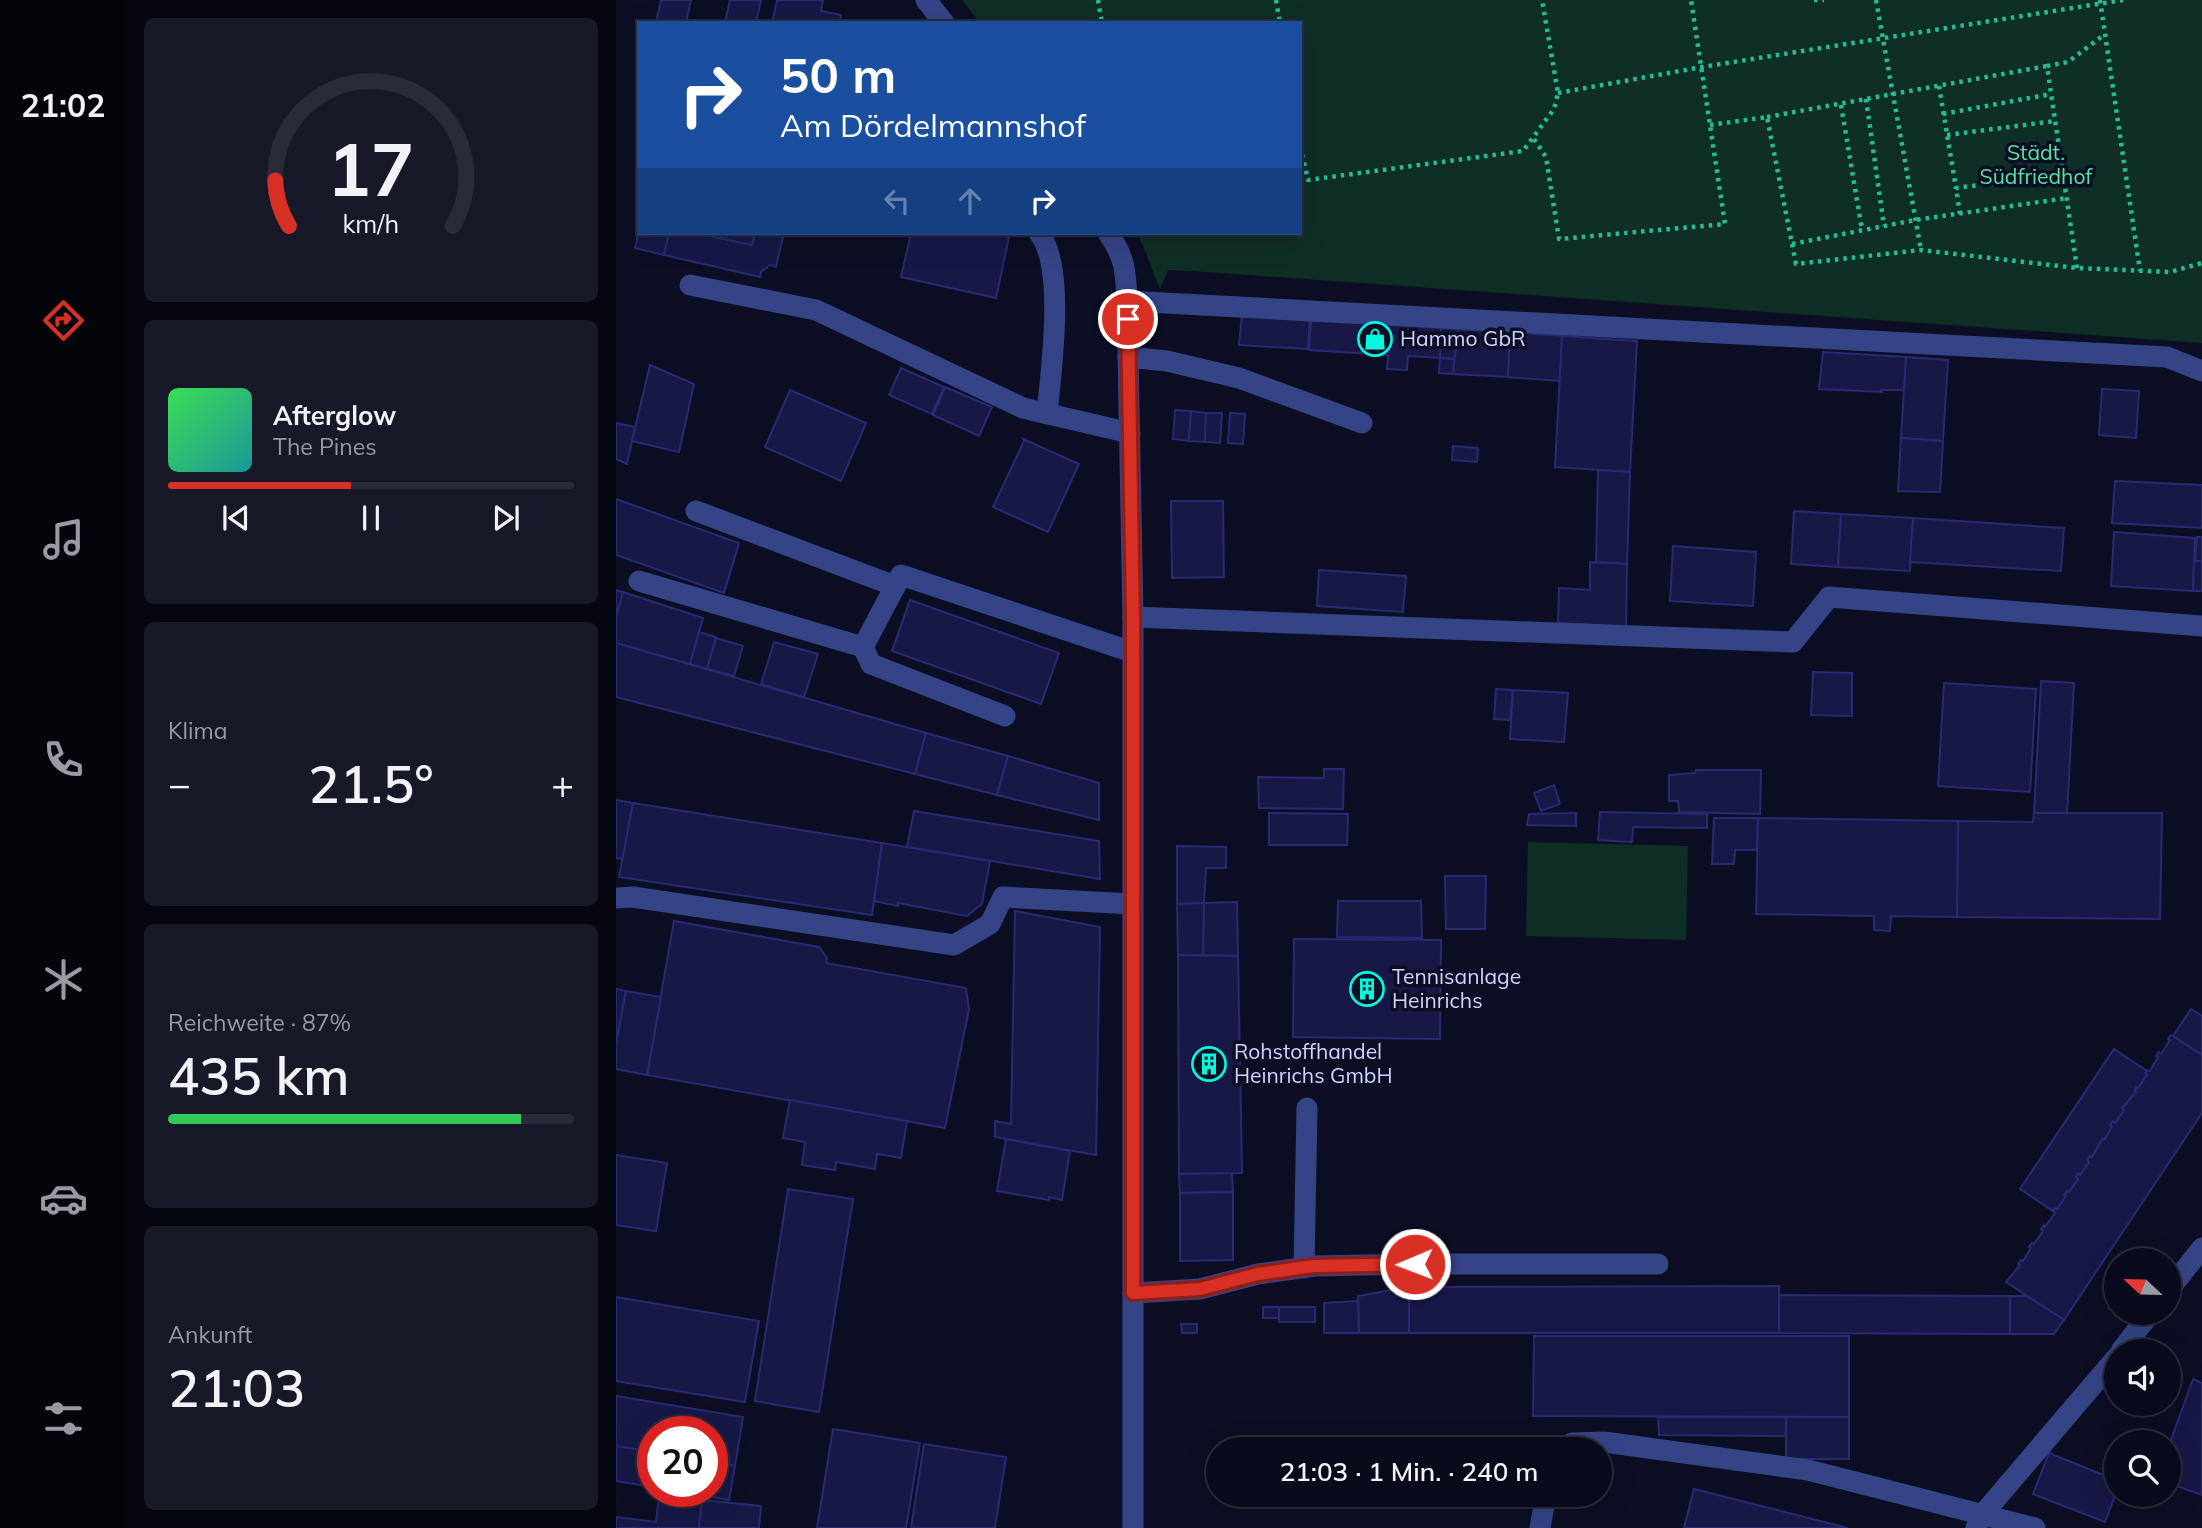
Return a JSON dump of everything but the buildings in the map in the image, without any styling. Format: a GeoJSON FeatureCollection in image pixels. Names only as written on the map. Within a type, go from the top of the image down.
{"type":"FeatureCollection","features":[{"type":"Feature","properties":{"kind":"street"},"geometry":{"type":"LineString","coordinates":[[926,0],[942,21]]}},
{"type":"Feature","properties":{"kind":"street"},"geometry":{"type":"LineString","coordinates":[[1042,235],[1053,271],[1054,321],[1047,414]]}},
{"type":"Feature","properties":{"kind":"street"},"geometry":{"type":"LineString","coordinates":[[1109,235],[1121,251],[1128,300],[1133,617],[1133,1528]]}},
{"type":"Feature","properties":{"kind":"street"},"geometry":{"type":"LineString","coordinates":[[690,285],[816,310],[1023,408],[1130,433]]}},
{"type":"Feature","properties":{"kind":"street"},"geometry":{"type":"LineString","coordinates":[[1128,300],[2167,357],[2202,371]]}},
{"type":"Feature","properties":{"kind":"street"},"geometry":{"type":"LineString","coordinates":[[1129,357],[1167,361],[1239,378],[1362,422]]}},
{"type":"Feature","properties":{"kind":"street"},"geometry":{"type":"LineString","coordinates":[[696,511],[895,586]]}},
{"type":"Feature","properties":{"kind":"street"},"geometry":{"type":"LineString","coordinates":[[863,647],[901,575],[1132,652]]}},
{"type":"Feature","properties":{"kind":"street"},"geometry":{"type":"LineString","coordinates":[[639,581],[863,647],[871,664],[1005,716]]}},
{"type":"Feature","properties":{"kind":"street"},"geometry":{"type":"LineString","coordinates":[[1133,617],[1793,642],[1829,597],[2202,626]]}},
{"type":"Feature","properties":{"kind":"street"},"geometry":{"type":"LineString","coordinates":[[616,898],[633,897],[954,945],[990,924],[1003,897],[1132,904]]}},
{"type":"Feature","properties":{"kind":"street"},"geometry":{"type":"LineString","coordinates":[[1304,1268],[1307,1108]]}},
{"type":"Feature","properties":{"kind":"street"},"geometry":{"type":"LineString","coordinates":[[2181,1275],[2202,1248]]}},
{"type":"Feature","properties":{"kind":"street"},"geometry":{"type":"LineString","coordinates":[[1133,1293],[1200,1289],[1258,1274],[1304,1268],[1415,1264],[1658,1264]]}},
{"type":"Feature","properties":{"kind":"street"},"geometry":{"type":"LineString","coordinates":[[2130,1339],[2141,1325]]}},
{"type":"Feature","properties":{"kind":"street"},"geometry":{"type":"LineString","coordinates":[[1980,1521],[2104,1372]]}},
{"type":"Feature","properties":{"kind":"street"},"geometry":{"type":"LineString","coordinates":[[1612,1443],[1808,1470],[1980,1521],[2035,1528]]}},
{"type":"Feature","properties":{"kind":"street"},"geometry":{"type":"LineString","coordinates":[[1540,1528],[1544,1507]]}},
{"type":"Feature","properties":{"kind":"path"},"geometry":{"type":"LineString","coordinates":[[1098,0],[1101,21]]}},
{"type":"Feature","properties":{"kind":"path"},"geometry":{"type":"LineString","coordinates":[[1276,0],[1280,21]]}},
{"type":"Feature","properties":{"kind":"path"},"geometry":{"type":"LineString","coordinates":[[1302,167],[1308,180],[1523,151],[1554,109],[1558,93],[1542,0]]}},
{"type":"Feature","properties":{"kind":"path"},"geometry":{"type":"LineString","coordinates":[[1534,139],[1546,157],[1559,239],[1725,224],[1691,0]]}},
{"type":"Feature","properties":{"kind":"path"},"geometry":{"type":"LineString","coordinates":[[1814,0],[1824,0]]}},
{"type":"Feature","properties":{"kind":"path"},"geometry":{"type":"LineString","coordinates":[[1876,0],[1920,250]]}},
{"type":"Feature","properties":{"kind":"path"},"geometry":{"type":"LineString","coordinates":[[1558,93],[1702,67],[2123,0]]}},
{"type":"Feature","properties":{"kind":"path"},"geometry":{"type":"LineString","coordinates":[[2100,2],[2140,271]]}},
{"type":"Feature","properties":{"kind":"path"},"geometry":{"type":"LineString","coordinates":[[1710,125],[1841,105],[1893,93],[2068,62],[2105,34]]}},
{"type":"Feature","properties":{"kind":"path"},"geometry":{"type":"LineString","coordinates":[[2046,66],[2077,268]]}},
{"type":"Feature","properties":{"kind":"path"},"geometry":{"type":"LineString","coordinates":[[1938,85],[1960,214]]}},
{"type":"Feature","properties":{"kind":"path"},"geometry":{"type":"LineString","coordinates":[[1943,114],[2051,94]]}},
{"type":"Feature","properties":{"kind":"path"},"geometry":{"type":"LineString","coordinates":[[1866,99],[1884,226]]}},
{"type":"Feature","properties":{"kind":"path"},"geometry":{"type":"LineString","coordinates":[[1841,105],[1862,230]]}},
{"type":"Feature","properties":{"kind":"path"},"geometry":{"type":"LineString","coordinates":[[1767,117],[1796,264],[1920,250],[2077,268],[2140,271],[2170,272],[2202,263]]}},
{"type":"Feature","properties":{"kind":"path"},"geometry":{"type":"LineString","coordinates":[[1947,135],[2055,121]]}},
{"type":"Feature","properties":{"kind":"path"},"geometry":{"type":"LineString","coordinates":[[1956,188],[2063,174]]}},
{"type":"Feature","properties":{"kind":"path"},"geometry":{"type":"LineString","coordinates":[[1793,244],[1915,220],[2067,198]]}},
{"type":"Feature","properties":{"kind":"green space","name":"Städt. Südfriedhof"},"geometry":{"type":"Polygon","coordinates":[[[962,0],[2202,0],[2202,343],[1193,271],[1168,270],[1160,289],[1139,235],[1302,235],[1302,21],[978,21],[962,0]]]}},
{"type":"Feature","properties":{"kind":"green space"},"geometry":{"type":"Polygon","coordinates":[[[1528,842],[1688,846],[1686,940],[1526,936],[1528,842]]]}},
{"type":"Feature","properties":{"kind":"place","name":"Hammo GbR"},"geometry":{"type":"Point","coordinates":[1375,339]}},
{"type":"Feature","properties":{"kind":"place","name":"Tennisanlage Heinrichs"},"geometry":{"type":"Point","coordinates":[1367,989]}},
{"type":"Feature","properties":{"kind":"place","name":"Rohstoffhandel Heinrichs GmbH"},"geometry":{"type":"Point","coordinates":[1209,1064]}},
{"type":"Feature","properties":{"kind":"route"},"geometry":{"type":"LineString","coordinates":[[1128,319],[1133,617],[1133,1293],[1200,1289],[1258,1274],[1314,1266],[1415,1264]]}}]}
